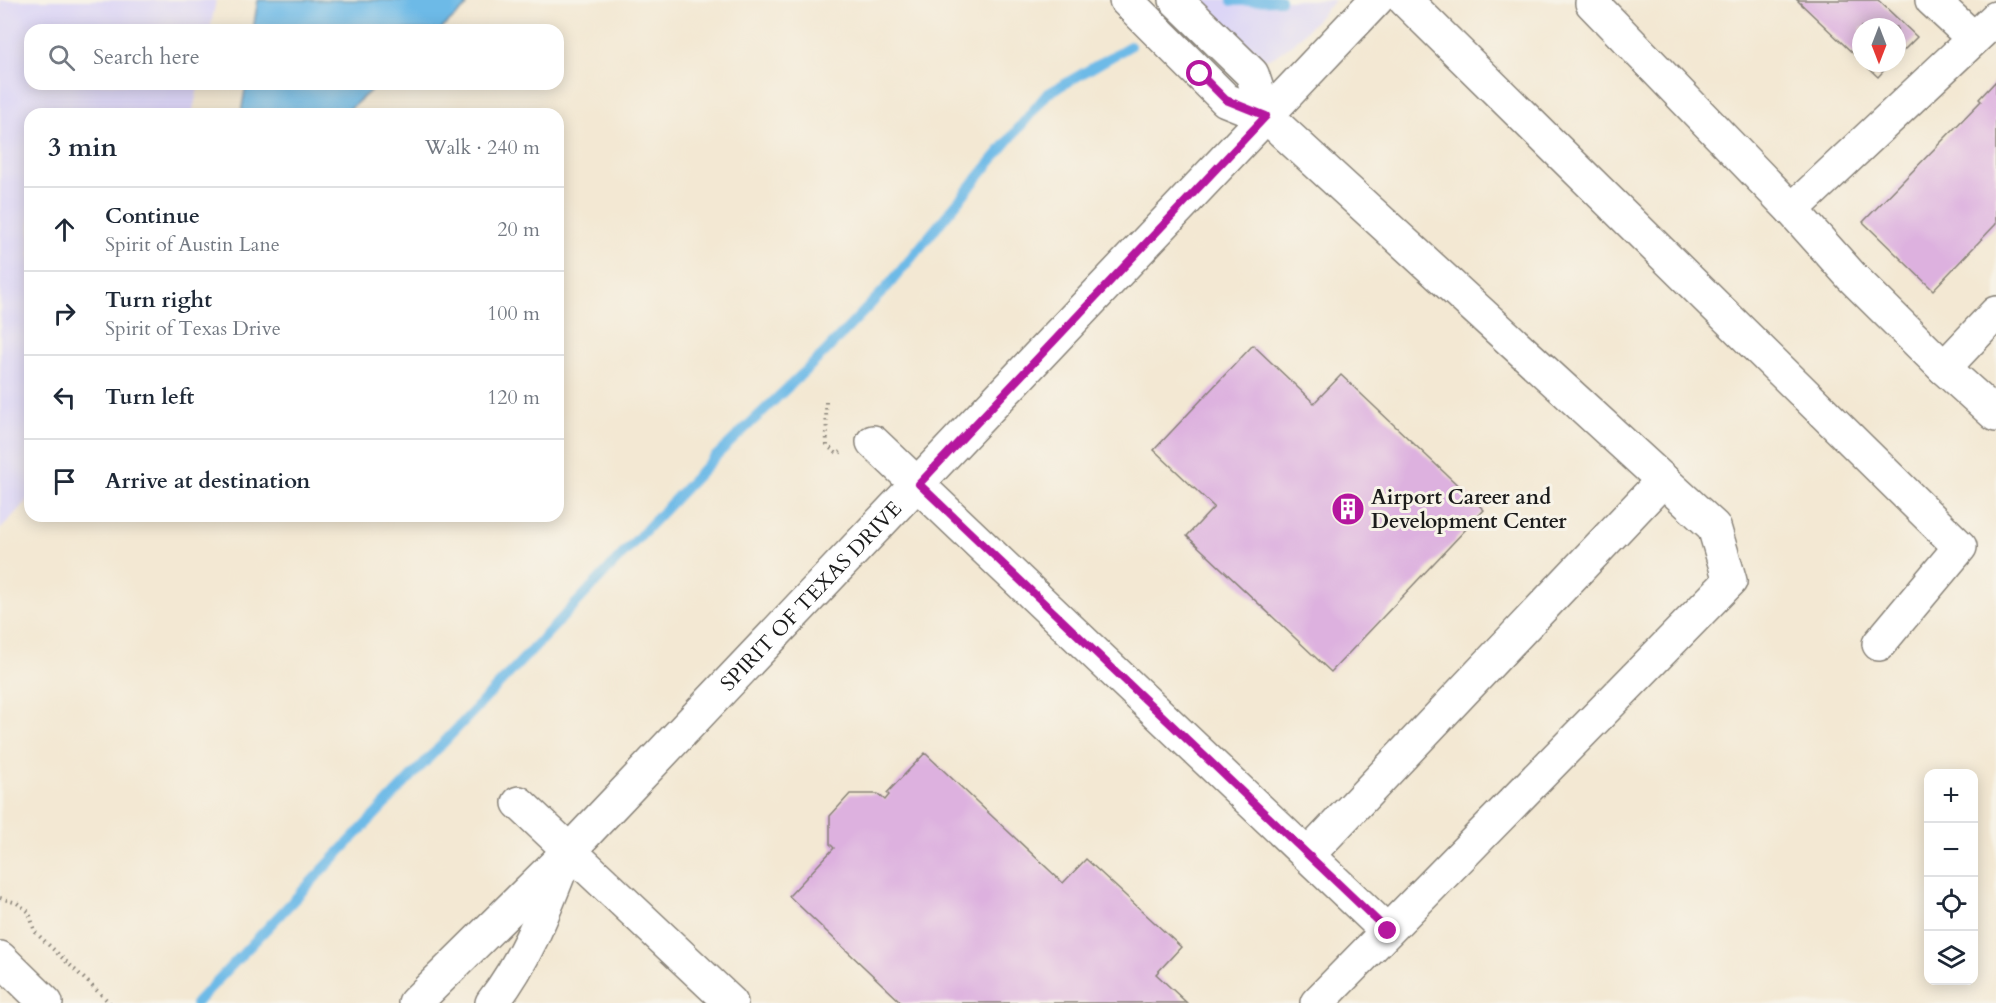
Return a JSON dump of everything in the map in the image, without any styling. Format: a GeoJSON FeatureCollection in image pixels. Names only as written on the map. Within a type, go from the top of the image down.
{"type":"FeatureCollection","features":[{"type":"Feature","properties":{"kind":"street"},"geometry":{"type":"LineString","coordinates":[[1126,0],[1226,100],[1266,116],[1714,527],[1730,580],[1317,1003]]}},
{"type":"Feature","properties":{"kind":"street"},"geometry":{"type":"LineString","coordinates":[[1176,0],[1252,74],[1266,116]]}},
{"type":"Feature","properties":{"kind":"street","name":"SPIRIT OF TEXAS DRIVE"},"geometry":{"type":"LineString","coordinates":[[415,1003],[568,852],[1376,0]]}},
{"type":"Feature","properties":{"kind":"street"},"geometry":{"type":"LineString","coordinates":[[1405,0],[1960,547],[1879,645]]}},
{"type":"Feature","properties":{"kind":"street"},"geometry":{"type":"LineString","coordinates":[[1595,0],[1592,3],[1792,210],[1852,277],[1944,368],[1996,415]]}},
{"type":"Feature","properties":{"kind":"street"},"geometry":{"type":"LineString","coordinates":[[1792,210],[1984,28],[1932,0]]}},
{"type":"Feature","properties":{"kind":"street"},"geometry":{"type":"LineString","coordinates":[[1944,368],[1996,313]]}},
{"type":"Feature","properties":{"kind":"street"},"geometry":{"type":"LineString","coordinates":[[873,442],[1388,931]]}},
{"type":"Feature","properties":{"kind":"street"},"geometry":{"type":"LineString","coordinates":[[1308,855],[1663,480]]}},
{"type":"Feature","properties":{"kind":"street"},"geometry":{"type":"LineString","coordinates":[[519,803],[568,852],[731,1003]]}},
{"type":"Feature","properties":{"kind":"street","name":"SPIRIT OF TEXAS DRIVE"},"geometry":{"type":"LineString","coordinates":[[492,1003],[511,979],[532,938],[568,852]]}},
{"type":"Feature","properties":{"kind":"street"},"geometry":{"type":"LineString","coordinates":[[0,958],[46,1003]]}},
{"type":"Feature","properties":{"kind":"path"},"geometry":{"type":"LineString","coordinates":[[0,898],[17,903],[29,912],[35,932],[110,1003]]}},
{"type":"Feature","properties":{"kind":"shaded area"},"geometry":{"type":"Polygon","coordinates":[[[0,0],[216,0],[211,24],[24,24],[24,90],[198,90],[193,108],[24,108],[24,504],[0,530],[0,0]]]}},
{"type":"Feature","properties":{"kind":"shaded area"},"geometry":{"type":"Polygon","coordinates":[[[1189,0],[1335,0],[1295,42],[1274,57],[1258,60],[1189,0]]]}},
{"type":"Feature","properties":{"kind":"water"},"geometry":{"type":"Polygon","coordinates":[[[258,0],[462,0],[467,6],[447,24],[254,24],[258,0]]]}},
{"type":"Feature","properties":{"kind":"water"},"geometry":{"type":"Polygon","coordinates":[[[245,90],[371,90],[351,108],[242,108],[245,90]]]}},
{"type":"Feature","properties":{"kind":"building"},"geometry":{"type":"Polygon","coordinates":[[[1797,0],[1878,0],[1897,18],[1852,18],[1852,52],[1797,0]]]}},
{"type":"Feature","properties":{"kind":"building"},"geometry":{"type":"Polygon","coordinates":[[[1906,27],[1917,37],[1906,48],[1906,27]]]}},
{"type":"Feature","properties":{"kind":"building"},"geometry":{"type":"Polygon","coordinates":[[[1873,72],[1883,72],[1878,77],[1873,72]]]}},
{"type":"Feature","properties":{"kind":"building"},"geometry":{"type":"Polygon","coordinates":[[[1996,81],[1996,224],[1933,290],[1863,222],[1981,101],[1979,99],[1996,81]]]}},
{"type":"Feature","properties":{"kind":"building","name":"Airport Career and Development Center"},"geometry":{"type":"Polygon","coordinates":[[[1253,345],[1314,403],[1341,375],[1484,510],[1331,672],[1187,536],[1214,507],[1154,450],[1253,345]]]}},
{"type":"Feature","properties":{"kind":"building"},"geometry":{"type":"Polygon","coordinates":[[[925,753],[1063,883],[1086,859],[1181,947],[1156,974],[1187,1003],[902,1003],[789,896],[834,848],[830,844],[830,816],[850,794],[878,794],[885,800],[889,795],[887,793],[925,753]]]}},
{"type":"Feature","properties":{"kind":"waterway"},"geometry":{"type":"LineString","coordinates":[[1232,1],[1280,0]]}},
{"type":"Feature","properties":{"kind":"waterway"},"geometry":{"type":"LineString","coordinates":[[196,1003],[716,456],[825,352],[888,286],[1047,94],[1130,46]]}},
{"type":"Feature","properties":{"kind":"place","name":"Airport Career and Development Center"},"geometry":{"type":"Point","coordinates":[1348,509]}},
{"type":"Feature","properties":{"kind":"route"},"geometry":{"type":"LineString","coordinates":[[1200,74],[1226,100],[1266,116],[919,484],[1388,931]]}}]}
